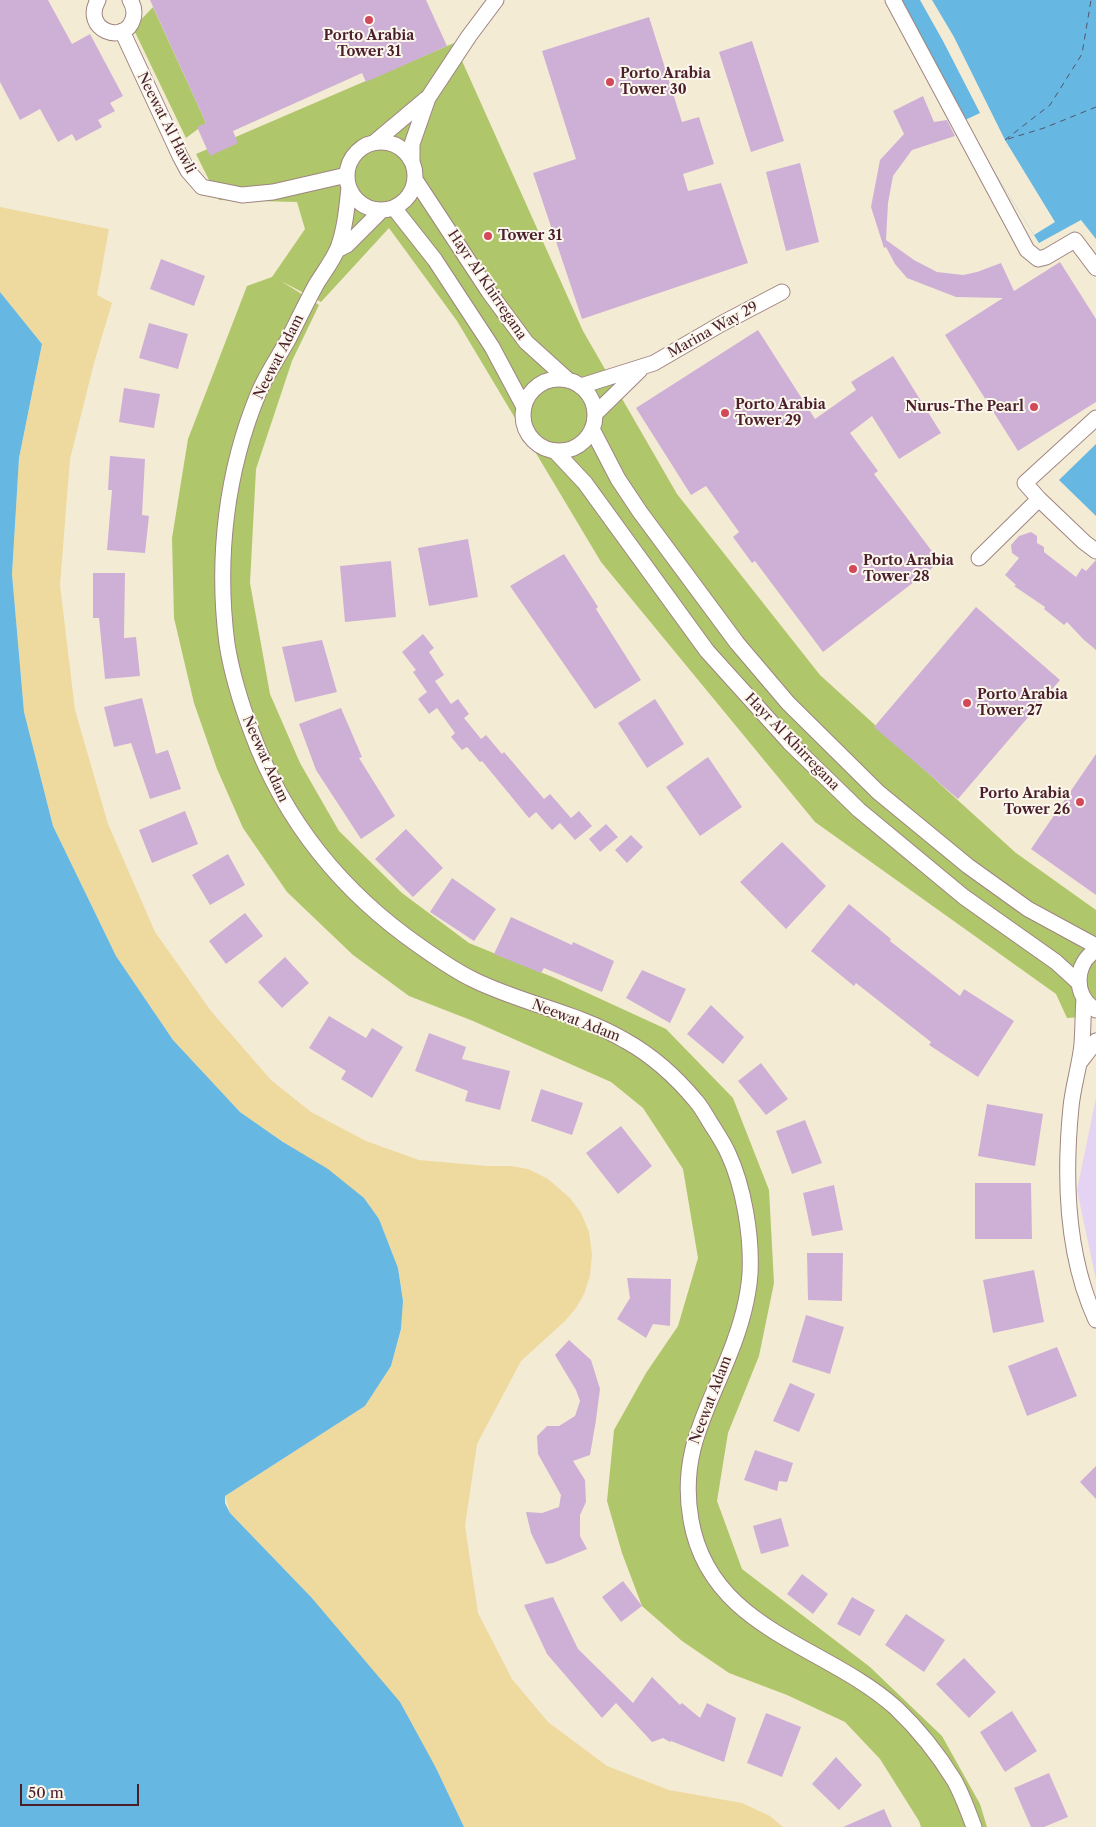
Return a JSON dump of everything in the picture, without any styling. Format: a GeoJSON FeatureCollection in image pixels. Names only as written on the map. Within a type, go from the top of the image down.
{"type":"FeatureCollection","features":[{"type":"Feature","properties":{"kind":"street"},"geometry":{"type":"LineString","coordinates":[[98,0],[94,6],[98,25],[109,32],[122,31],[128,28],[134,16],[134,8],[130,0]]}},
{"type":"Feature","properties":{"kind":"street"},"geometry":{"type":"LineString","coordinates":[[412,160],[412,144],[428,98],[469,36],[496,0]]}},
{"type":"Feature","properties":{"kind":"street"},"geometry":{"type":"LineString","coordinates":[[893,0],[1027,250],[1038,259],[1046,258],[1075,240],[1096,268]]}},
{"type":"Feature","properties":{"kind":"street","name":"Neewat Al Hawli"},"geometry":{"type":"LineString","coordinates":[[122,31],[180,156],[188,171],[202,187],[242,195],[348,181]]}},
{"type":"Feature","properties":{"kind":"street"},"geometry":{"type":"LineString","coordinates":[[376,142],[428,98]]}},
{"type":"Feature","properties":{"kind":"street"},"geometry":{"type":"LineString","coordinates":[[376,142],[387,142],[397,145],[406,151],[416,170],[416,181],[408,198],[387,210],[373,210],[358,201],[348,181],[349,163],[355,153],[365,145],[376,142]]}},
{"type":"Feature","properties":{"kind":"street","name":"Neewat Adam"},"geometry":{"type":"LineString","coordinates":[[348,181],[347,208],[337,250],[260,390],[242,442],[229,492],[222,591],[227,640],[237,694],[259,753],[288,810],[317,851],[348,885],[394,928],[432,955],[471,979],[526,1001],[582,1020],[625,1040],[664,1067],[700,1105],[730,1156],[741,1192],[749,1235],[750,1275],[741,1320],[730,1353],[692,1444],[687,1482],[691,1521],[700,1553],[714,1578],[737,1605],[768,1629],[857,1678],[895,1708],[930,1745],[956,1783],[974,1827]]}},
{"type":"Feature","properties":{"kind":"street","name":"Hayr Al Khirregana"},"geometry":{"type":"LineString","coordinates":[[416,181],[490,292],[526,342],[575,383]]}},
{"type":"Feature","properties":{"kind":"street","name":"Neewat Adam"},"geometry":{"type":"LineString","coordinates":[[337,250],[347,244],[387,210]]}},
{"type":"Feature","properties":{"kind":"street","name":"Hayr Al Khirregana"},"geometry":{"type":"LineString","coordinates":[[387,210],[440,268],[492,347],[524,407]]}},
{"type":"Feature","properties":{"kind":"street","name":"Marina Way 29"},"geometry":{"type":"LineString","coordinates":[[575,383],[654,363],[721,324],[782,292]]}},
{"type":"Feature","properties":{"kind":"street","name":"Marina Way 29"},"geometry":{"type":"LineString","coordinates":[[595,414],[643,367]]}},
{"type":"Feature","properties":{"kind":"street"},"geometry":{"type":"LineString","coordinates":[[554,380],[575,383],[588,394],[593,403],[595,414],[592,429],[586,439],[577,446],[567,450],[555,451],[543,448],[534,441],[527,431],[523,419],[524,407],[530,394],[540,384],[554,380]]}},
{"type":"Feature","properties":{"kind":"street"},"geometry":{"type":"LineString","coordinates":[[1096,418],[1025,484],[1084,542],[1096,551]]}},
{"type":"Feature","properties":{"kind":"street","name":"Hayr Al Khirregana"},"geometry":{"type":"LineString","coordinates":[[592,429],[618,479],[672,557],[737,644],[800,716],[878,792],[968,866],[1028,909],[1096,948]]}},
{"type":"Feature","properties":{"kind":"street","name":"Hayr Al Khirregana"},"geometry":{"type":"LineString","coordinates":[[555,451],[585,483],[707,651],[790,743],[858,810],[964,896],[1056,962],[1079,984]]}},
{"type":"Feature","properties":{"kind":"street"},"geometry":{"type":"LineString","coordinates":[[979,558],[1039,499]]}},
{"type":"Feature","properties":{"kind":"street"},"geometry":{"type":"LineString","coordinates":[[1096,948],[1082,965],[1079,984],[1084,998],[1082,1041],[1071,1105],[1068,1149],[1070,1213],[1076,1254],[1088,1302],[1096,1320]]}},
{"type":"Feature","properties":{"kind":"street"},"geometry":{"type":"LineString","coordinates":[[1084,998],[1096,1010]]}},
{"type":"Feature","properties":{"kind":"street"},"geometry":{"type":"LineString","coordinates":[[1079,1063],[1096,1041]]}},
{"type":"Feature","properties":{"kind":"shaded area"},"geometry":{"type":"Polygon","coordinates":[[[1096,1098],[1096,1280],[1077,1190],[1096,1098]]]}},
{"type":"Feature","properties":{"kind":"green space"},"geometry":{"type":"Polygon","coordinates":[[[153,7],[206,123],[186,138],[133,28],[153,7]]]}},
{"type":"Feature","properties":{"kind":"green space"},"geometry":{"type":"Polygon","coordinates":[[[454,43],[583,331],[677,494],[820,675],[1016,853],[1096,910],[1096,1016],[1067,1018],[1056,994],[815,822],[601,562],[457,321],[389,228],[321,302],[281,281],[319,305],[292,361],[256,469],[250,583],[270,694],[300,763],[339,831],[402,893],[469,943],[555,978],[666,1029],[733,1098],[769,1190],[774,1283],[759,1356],[728,1433],[717,1501],[742,1569],[870,1667],[942,1736],[980,1804],[987,1827],[921,1827],[880,1759],[845,1722],[787,1695],[729,1673],[682,1641],[642,1606],[622,1553],[607,1501],[614,1430],[646,1373],[678,1326],[698,1258],[683,1169],[643,1108],[611,1082],[473,1021],[409,996],[353,955],[287,892],[243,828],[217,769],[194,703],[174,618],[172,538],[188,439],[247,286],[272,277],[305,229],[297,202],[219,200],[196,154],[454,43]]]}},
{"type":"Feature","properties":{"kind":"sand"},"geometry":{"type":"Polygon","coordinates":[[[0,207],[109,229],[97,295],[112,303],[94,363],[70,459],[60,585],[75,710],[108,824],[155,932],[211,1011],[271,1080],[311,1112],[366,1141],[419,1160],[487,1166],[511,1166],[528,1169],[548,1179],[570,1198],[581,1213],[589,1232],[592,1254],[590,1276],[584,1294],[576,1308],[565,1321],[521,1361],[477,1444],[465,1526],[478,1613],[512,1679],[548,1722],[607,1766],[669,1790],[742,1803],[770,1816],[783,1827],[464,1827],[436,1768],[311,1597],[230,1513],[225,1496],[365,1406],[391,1366],[401,1330],[403,1301],[398,1268],[379,1219],[364,1198],[240,1112],[173,1040],[116,956],[53,826],[24,712],[12,574],[19,458],[42,344],[0,292],[0,207]]]}},
{"type":"Feature","properties":{"kind":"water"},"geometry":{"type":"Polygon","coordinates":[[[901,0],[1096,0],[1096,239],[1081,220],[1039,243],[985,157],[901,0]]]}},
{"type":"Feature","properties":{"kind":"water"},"geometry":{"type":"Polygon","coordinates":[[[0,292],[42,344],[19,458],[12,574],[24,712],[53,826],[116,956],[173,1040],[240,1112],[283,1142],[328,1169],[364,1198],[379,1219],[398,1268],[403,1301],[401,1329],[391,1366],[365,1406],[225,1496],[225,1503],[230,1513],[311,1597],[400,1702],[436,1768],[464,1827],[0,1827],[0,292]]]}},
{"type":"Feature","properties":{"kind":"water"},"geometry":{"type":"Polygon","coordinates":[[[1096,444],[1096,516],[1059,480],[1096,444]]]}},
{"type":"Feature","properties":{"kind":"pier"},"geometry":{"type":"Polygon","coordinates":[[[920,0],[932,0],[954,37],[1005,140],[1055,222],[1034,235],[985,157],[965,120],[980,113],[920,0]]]}},
{"type":"Feature","properties":{"kind":"building"},"geometry":{"type":"Polygon","coordinates":[[[0,0],[48,0],[72,44],[90,34],[123,96],[110,103],[115,111],[98,120],[102,127],[76,141],[72,134],[58,142],[40,109],[20,120],[0,82],[0,0]]]}},
{"type":"Feature","properties":{"kind":"building"},"geometry":{"type":"Polygon","coordinates":[[[150,0],[426,0],[447,46],[366,82],[362,73],[233,131],[238,143],[210,156],[197,127],[206,123],[150,0]]]}},
{"type":"Feature","properties":{"kind":"building"},"geometry":{"type":"Polygon","coordinates":[[[649,17],[682,122],[699,117],[714,164],[683,174],[688,191],[721,183],[748,263],[582,319],[533,173],[576,159],[542,51],[649,17]]]}},
{"type":"Feature","properties":{"kind":"building"},"geometry":{"type":"Polygon","coordinates":[[[752,41],[784,141],[751,152],[719,52],[752,41]]]}},
{"type":"Feature","properties":{"kind":"building"},"geometry":{"type":"Polygon","coordinates":[[[923,96],[934,122],[947,120],[955,136],[912,150],[893,176],[888,203],[886,240],[914,260],[937,272],[963,275],[1001,263],[1014,291],[1060,262],[1096,319],[1096,402],[1018,451],[945,335],[1003,298],[956,297],[907,278],[895,264],[886,247],[884,248],[871,207],[880,160],[904,134],[893,111],[923,96]]]}},
{"type":"Feature","properties":{"kind":"building"},"geometry":{"type":"Polygon","coordinates":[[[800,163],[819,242],[786,251],[766,172],[800,163]]]}},
{"type":"Feature","properties":{"kind":"building"},"geometry":{"type":"Polygon","coordinates":[[[161,259],[205,276],[194,306],[150,289],[161,259]]]}},
{"type":"Feature","properties":{"kind":"building"},"geometry":{"type":"Polygon","coordinates":[[[149,323],[188,334],[178,369],[139,358],[149,323]]]}},
{"type":"Feature","properties":{"kind":"building"},"geometry":{"type":"Polygon","coordinates":[[[758,330],[815,419],[856,390],[851,382],[893,356],[941,433],[899,459],[872,416],[850,433],[878,471],[874,474],[940,562],[823,652],[755,561],[752,563],[733,537],[739,532],[706,486],[691,495],[636,408],[758,330]]]}},
{"type":"Feature","properties":{"kind":"building"},"geometry":{"type":"Polygon","coordinates":[[[124,388],[160,394],[154,428],[119,422],[124,388]]]}},
{"type":"Feature","properties":{"kind":"building"},"geometry":{"type":"Polygon","coordinates":[[[110,456],[145,459],[142,515],[149,516],[145,553],[107,550],[112,490],[108,490],[110,456]]]}},
{"type":"Feature","properties":{"kind":"building"},"geometry":{"type":"Polygon","coordinates":[[[1031,532],[1037,536],[1037,543],[1044,547],[1044,552],[1076,577],[1082,568],[1086,571],[1096,560],[1096,650],[1067,622],[1064,625],[1044,609],[1045,607],[1014,586],[1016,585],[1005,575],[1019,558],[1012,553],[1011,545],[1019,536],[1031,532]]]}},
{"type":"Feature","properties":{"kind":"building"},"geometry":{"type":"Polygon","coordinates":[[[468,539],[478,597],[429,606],[418,548],[468,539]]]}},
{"type":"Feature","properties":{"kind":"building"},"geometry":{"type":"Polygon","coordinates":[[[564,554],[641,680],[595,709],[510,586],[564,554]]]}},
{"type":"Feature","properties":{"kind":"building"},"geometry":{"type":"Polygon","coordinates":[[[391,561],[396,617],[345,622],[340,566],[391,561]]]}},
{"type":"Feature","properties":{"kind":"building"},"geometry":{"type":"Polygon","coordinates":[[[93,573],[125,573],[124,638],[136,637],[140,676],[105,679],[99,618],[93,618],[93,573]]]}},
{"type":"Feature","properties":{"kind":"building","name":"Porto Arabia Tower 27"},"geometry":{"type":"Polygon","coordinates":[[[976,607],[1060,680],[958,799],[874,727],[976,607]]]}},
{"type":"Feature","properties":{"kind":"building"},"geometry":{"type":"Polygon","coordinates":[[[423,634],[434,648],[429,652],[444,675],[435,681],[451,704],[458,699],[469,714],[464,718],[481,739],[486,735],[502,754],[504,752],[544,799],[550,794],[571,818],[579,811],[592,826],[575,840],[560,823],[552,830],[536,812],[529,818],[482,761],[480,762],[467,747],[462,750],[451,737],[455,733],[437,708],[429,714],[418,699],[427,692],[413,672],[416,670],[402,652],[423,634]]]}},
{"type":"Feature","properties":{"kind":"building"},"geometry":{"type":"Polygon","coordinates":[[[322,640],[337,692],[295,702],[282,647],[322,640]]]}},
{"type":"Feature","properties":{"kind":"building"},"geometry":{"type":"Polygon","coordinates":[[[142,698],[156,754],[168,750],[181,789],[150,799],[131,743],[114,747],[104,707],[142,698]]]}},
{"type":"Feature","properties":{"kind":"building"},"geometry":{"type":"Polygon","coordinates":[[[655,699],[684,744],[647,768],[618,723],[655,699]]]}},
{"type":"Feature","properties":{"kind":"building"},"geometry":{"type":"Polygon","coordinates":[[[341,708],[362,757],[359,758],[395,816],[361,839],[316,770],[299,724],[341,708]]]}},
{"type":"Feature","properties":{"kind":"building","name":"Porto Arabia Tower 26"},"geometry":{"type":"Polygon","coordinates":[[[1096,754],[1096,895],[1031,849],[1096,754]]]}},
{"type":"Feature","properties":{"kind":"building"},"geometry":{"type":"Polygon","coordinates":[[[708,757],[742,807],[700,836],[666,787],[708,757]]]}},
{"type":"Feature","properties":{"kind":"building"},"geometry":{"type":"Polygon","coordinates":[[[185,811],[198,844],[152,863],[139,830],[185,811]]]}},
{"type":"Feature","properties":{"kind":"building"},"geometry":{"type":"Polygon","coordinates":[[[606,824],[618,837],[600,852],[589,839],[606,824]]]}},
{"type":"Feature","properties":{"kind":"building"},"geometry":{"type":"Polygon","coordinates":[[[406,829],[443,868],[413,897],[375,859],[406,829]]]}},
{"type":"Feature","properties":{"kind":"building"},"geometry":{"type":"Polygon","coordinates":[[[631,835],[643,847],[627,863],[615,850],[631,835]]]}},
{"type":"Feature","properties":{"kind":"building"},"geometry":{"type":"Polygon","coordinates":[[[782,842],[826,886],[786,929],[740,882],[782,842]]]}},
{"type":"Feature","properties":{"kind":"building"},"geometry":{"type":"Polygon","coordinates":[[[228,854],[245,885],[210,905],[192,875],[228,854]]]}},
{"type":"Feature","properties":{"kind":"building"},"geometry":{"type":"Polygon","coordinates":[[[452,878],[496,909],[474,941],[430,912],[452,878]]]}},
{"type":"Feature","properties":{"kind":"building"},"geometry":{"type":"Polygon","coordinates":[[[849,904],[891,939],[890,941],[960,996],[964,989],[1014,1021],[978,1077],[929,1045],[931,1042],[856,983],[854,986],[811,951],[849,904]]]}},
{"type":"Feature","properties":{"kind":"building"},"geometry":{"type":"Polygon","coordinates":[[[245,913],[263,936],[226,964],[209,941],[245,913]]]}},
{"type":"Feature","properties":{"kind":"building"},"geometry":{"type":"Polygon","coordinates":[[[511,917],[572,945],[573,942],[614,961],[602,992],[544,968],[541,973],[494,954],[511,917]]]}},
{"type":"Feature","properties":{"kind":"building"},"geometry":{"type":"Polygon","coordinates":[[[285,957],[309,983],[282,1008],[258,982],[285,957]]]}},
{"type":"Feature","properties":{"kind":"building"},"geometry":{"type":"Polygon","coordinates":[[[642,970],[686,989],[670,1023],[626,998],[642,970]]]}},
{"type":"Feature","properties":{"kind":"building"},"geometry":{"type":"Polygon","coordinates":[[[711,1005],[744,1037],[723,1064],[687,1034],[711,1005]]]}},
{"type":"Feature","properties":{"kind":"building"},"geometry":{"type":"Polygon","coordinates":[[[329,1016],[366,1038],[372,1028],[403,1047],[372,1098],[341,1079],[346,1071],[309,1048],[329,1016]]]}},
{"type":"Feature","properties":{"kind":"building"},"geometry":{"type":"Polygon","coordinates":[[[429,1033],[466,1047],[462,1059],[510,1071],[500,1110],[465,1101],[468,1091],[415,1071],[429,1033]]]}},
{"type":"Feature","properties":{"kind":"building"},"geometry":{"type":"Polygon","coordinates":[[[761,1063],[788,1099],[766,1115],[738,1081],[761,1063]]]}},
{"type":"Feature","properties":{"kind":"building"},"geometry":{"type":"Polygon","coordinates":[[[541,1089],[583,1103],[572,1135],[531,1121],[541,1089]]]}},
{"type":"Feature","properties":{"kind":"building"},"geometry":{"type":"Polygon","coordinates":[[[987,1104],[1043,1114],[1035,1166],[978,1156],[987,1104]]]}},
{"type":"Feature","properties":{"kind":"building"},"geometry":{"type":"Polygon","coordinates":[[[805,1120],[822,1163],[792,1174],[776,1131],[805,1120]]]}},
{"type":"Feature","properties":{"kind":"building"},"geometry":{"type":"Polygon","coordinates":[[[621,1126],[652,1166],[618,1194],[586,1153],[621,1126]]]}},
{"type":"Feature","properties":{"kind":"building"},"geometry":{"type":"Polygon","coordinates":[[[975,1183],[1031,1183],[1032,1239],[975,1239],[975,1183]]]}},
{"type":"Feature","properties":{"kind":"building"},"geometry":{"type":"Polygon","coordinates":[[[834,1185],[843,1230],[812,1236],[803,1193],[834,1185]]]}},
{"type":"Feature","properties":{"kind":"building"},"geometry":{"type":"Polygon","coordinates":[[[807,1253],[843,1253],[842,1301],[808,1300],[807,1253]]]}},
{"type":"Feature","properties":{"kind":"building"},"geometry":{"type":"Polygon","coordinates":[[[1034,1270],[1044,1322],[993,1333],[983,1280],[1034,1270]]]}},
{"type":"Feature","properties":{"kind":"building"},"geometry":{"type":"Polygon","coordinates":[[[627,1278],[671,1279],[670,1326],[653,1324],[646,1338],[617,1319],[630,1298],[627,1278]]]}},
{"type":"Feature","properties":{"kind":"building"},"geometry":{"type":"Polygon","coordinates":[[[806,1315],[844,1327],[830,1374],[792,1362],[806,1315]]]}},
{"type":"Feature","properties":{"kind":"building"},"geometry":{"type":"Polygon","coordinates":[[[569,1340],[591,1360],[600,1389],[590,1455],[573,1461],[585,1480],[586,1502],[580,1515],[580,1536],[587,1549],[546,1564],[531,1533],[526,1512],[542,1513],[559,1507],[561,1495],[538,1454],[537,1436],[547,1426],[559,1426],[575,1416],[580,1401],[576,1390],[555,1355],[569,1340]]]}},
{"type":"Feature","properties":{"kind":"building"},"geometry":{"type":"Polygon","coordinates":[[[1057,1347],[1077,1396],[1027,1416],[1008,1366],[1057,1347]]]}},
{"type":"Feature","properties":{"kind":"building"},"geometry":{"type":"Polygon","coordinates":[[[790,1383],[815,1394],[799,1432],[773,1421],[790,1383]]]}},
{"type":"Feature","properties":{"kind":"building"},"geometry":{"type":"Polygon","coordinates":[[[755,1450],[793,1463],[787,1482],[779,1481],[777,1491],[744,1480],[755,1450]]]}},
{"type":"Feature","properties":{"kind":"building"},"geometry":{"type":"Polygon","coordinates":[[[1096,1466],[1096,1499],[1080,1482],[1096,1466]]]}},
{"type":"Feature","properties":{"kind":"building"},"geometry":{"type":"Polygon","coordinates":[[[781,1518],[789,1546],[761,1554],[753,1526],[781,1518]]]}},
{"type":"Feature","properties":{"kind":"building"},"geometry":{"type":"Polygon","coordinates":[[[802,1574],[828,1594],[813,1614],[787,1594],[802,1574]]]}},
{"type":"Feature","properties":{"kind":"building"},"geometry":{"type":"Polygon","coordinates":[[[623,1581],[642,1606],[621,1622],[602,1597],[623,1581]]]}},
{"type":"Feature","properties":{"kind":"building"},"geometry":{"type":"Polygon","coordinates":[[[553,1597],[578,1649],[633,1703],[652,1677],[680,1705],[682,1703],[700,1718],[707,1703],[736,1718],[724,1762],[663,1738],[652,1742],[616,1703],[602,1718],[547,1654],[524,1605],[553,1597]]]}},
{"type":"Feature","properties":{"kind":"building"},"geometry":{"type":"Polygon","coordinates":[[[852,1597],[875,1610],[860,1636],[837,1624],[852,1597]]]}},
{"type":"Feature","properties":{"kind":"building"},"geometry":{"type":"Polygon","coordinates":[[[906,1614],[945,1640],[924,1672],[885,1645],[906,1614]]]}},
{"type":"Feature","properties":{"kind":"building"},"geometry":{"type":"Polygon","coordinates":[[[964,1658],[996,1692],[969,1718],[936,1684],[964,1658]]]}},
{"type":"Feature","properties":{"kind":"building"},"geometry":{"type":"Polygon","coordinates":[[[1012,1711],[1037,1751],[1005,1772],[980,1732],[1012,1711]]]}},
{"type":"Feature","properties":{"kind":"building"},"geometry":{"type":"Polygon","coordinates":[[[766,1713],[801,1727],[782,1777],[747,1763],[766,1713]]]}},
{"type":"Feature","properties":{"kind":"building"},"geometry":{"type":"Polygon","coordinates":[[[836,1757],[862,1785],[839,1810],[812,1784],[836,1757]]]}},
{"type":"Feature","properties":{"kind":"building"},"geometry":{"type":"Polygon","coordinates":[[[1049,1773],[1068,1817],[1044,1827],[1031,1827],[1014,1788],[1049,1773]]]}},
{"type":"Feature","properties":{"kind":"building"},"geometry":{"type":"Polygon","coordinates":[[[884,1809],[892,1827],[843,1827],[884,1809]]]}},
{"type":"Feature","properties":{"kind":"ferry route"},"geometry":{"type":"LineString","coordinates":[[1005,140],[1050,105],[1082,54],[1091,0]]}},
{"type":"Feature","properties":{"kind":"ferry route"},"geometry":{"type":"LineString","coordinates":[[1008,139],[1044,128],[1096,107]]}},
{"type":"Feature","properties":{"kind":"place","name":"Porto Arabia Tower 31"},"geometry":{"type":"Point","coordinates":[369,20]}},
{"type":"Feature","properties":{"kind":"place","name":"Porto Arabia Tower 30"},"geometry":{"type":"Point","coordinates":[610,82]}},
{"type":"Feature","properties":{"kind":"place","name":"Tower 31"},"geometry":{"type":"Point","coordinates":[488,236]}},
{"type":"Feature","properties":{"kind":"place","name":"Nurus-The Pearl"},"geometry":{"type":"Point","coordinates":[1034,407]}},
{"type":"Feature","properties":{"kind":"place","name":"Porto Arabia Tower 29"},"geometry":{"type":"Point","coordinates":[725,413]}},
{"type":"Feature","properties":{"kind":"place","name":"Porto Arabia Tower 28"},"geometry":{"type":"Point","coordinates":[853,569]}},
{"type":"Feature","properties":{"kind":"place","name":"Porto Arabia Tower 27"},"geometry":{"type":"Point","coordinates":[967,703]}},
{"type":"Feature","properties":{"kind":"place","name":"Porto Arabia Tower 26"},"geometry":{"type":"Point","coordinates":[1080,802]}}]}
